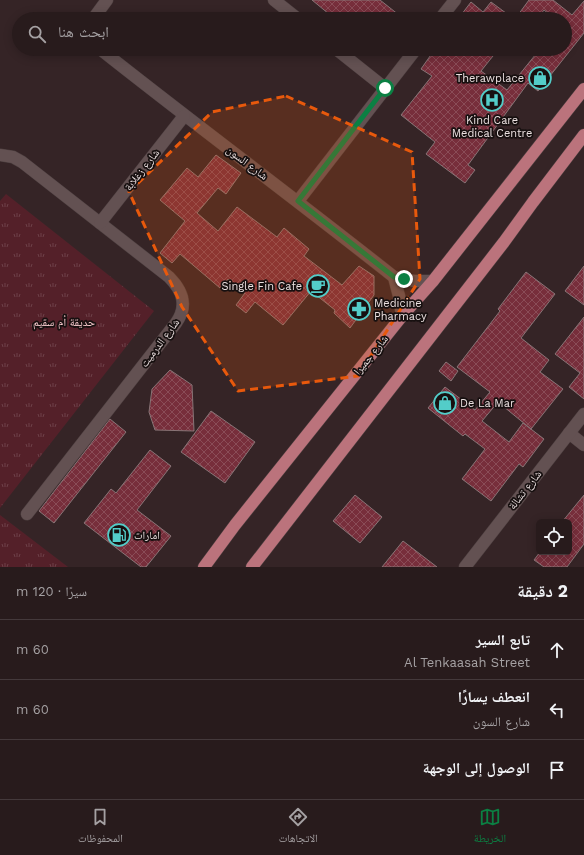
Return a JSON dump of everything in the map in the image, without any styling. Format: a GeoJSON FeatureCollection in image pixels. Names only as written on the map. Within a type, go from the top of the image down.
{"type":"FeatureCollection","features":[{"type":"Feature","properties":{"kind":"main road","name":"شارع جميرا"},"geometry":{"type":"LineString","coordinates":[[204,567],[235,525],[402,316],[433,282],[584,89]]}},
{"type":"Feature","properties":{"kind":"main road"},"geometry":{"type":"LineString","coordinates":[[252,567],[504,242],[584,135]]}},
{"type":"Feature","properties":{"kind":"street"},"geometry":{"type":"LineString","coordinates":[[98,12],[107,0]]}},
{"type":"Feature","properties":{"kind":"street"},"geometry":{"type":"LineString","coordinates":[[446,12],[455,0]]}},
{"type":"Feature","properties":{"kind":"street"},"geometry":{"type":"LineString","coordinates":[[281,2],[291,12]]}},
{"type":"Feature","properties":{"kind":"street","name":"شارع السون"},"geometry":{"type":"LineString","coordinates":[[109,56],[184,116],[298,201],[394,277],[433,282]]}},
{"type":"Feature","properties":{"kind":"street"},"geometry":{"type":"LineString","coordinates":[[345,56],[385,88]]}},
{"type":"Feature","properties":{"kind":"street"},"geometry":{"type":"LineString","coordinates":[[298,201],[410,56]]}},
{"type":"Feature","properties":{"kind":"street","name":"شارع زغلابة"},"geometry":{"type":"LineString","coordinates":[[100,223],[184,116]]}},
{"type":"Feature","properties":{"kind":"street","name":"شارع الدرميت"},"geometry":{"type":"LineString","coordinates":[[0,155],[13,157],[22,162],[169,277],[177,285],[183,302],[182,310],[176,323],[27,514]]}},
{"type":"Feature","properties":{"kind":"street"},"geometry":{"type":"LineString","coordinates":[[394,277],[402,316]]}},
{"type":"Feature","properties":{"kind":"street","name":"شارع تشالة"},"geometry":{"type":"LineString","coordinates":[[465,567],[584,414]]}},
{"type":"Feature","properties":{"kind":"street"},"geometry":{"type":"LineString","coordinates":[[569,433],[584,445]]}},
{"type":"Feature","properties":{"kind":"highlighted area"},"geometry":{"type":"Polygon","coordinates":[[[286,96],[412,152],[420,279],[358,376],[238,391],[182,307],[129,192],[212,112],[286,96]]]}},
{"type":"Feature","properties":{"kind":"green space","name":"حديقة أم سقيم"},"geometry":{"type":"Polygon","coordinates":[[[6,194],[154,311],[0,508],[0,201],[6,194]]]}},
{"type":"Feature","properties":{"kind":"green space"},"geometry":{"type":"Polygon","coordinates":[[[0,515],[68,567],[0,567],[0,515]]]}},
{"type":"Feature","properties":{"kind":"building"},"geometry":{"type":"Polygon","coordinates":[[[312,0],[380,0],[395,12],[327,12],[312,0]]]}},
{"type":"Feature","properties":{"kind":"building"},"geometry":{"type":"Polygon","coordinates":[[[529,0],[553,0],[568,12],[546,12],[544,10],[542,12],[520,12],[529,0]]]}},
{"type":"Feature","properties":{"kind":"building"},"geometry":{"type":"Polygon","coordinates":[[[584,1],[584,33],[572,48],[572,15],[584,1]]]}},
{"type":"Feature","properties":{"kind":"building"},"geometry":{"type":"Polygon","coordinates":[[[471,2],[483,12],[463,12],[471,2]]]}},
{"type":"Feature","properties":{"kind":"building"},"geometry":{"type":"Polygon","coordinates":[[[491,2],[505,12],[483,12],[491,2]]]}},
{"type":"Feature","properties":{"kind":"building"},"geometry":{"type":"Polygon","coordinates":[[[430,56],[493,56],[481,71],[507,90],[534,56],[566,56],[538,91],[528,83],[468,165],[475,170],[465,183],[426,154],[435,142],[401,115],[432,76],[421,69],[430,56]]]}},
{"type":"Feature","properties":{"kind":"building"},"geometry":{"type":"Polygon","coordinates":[[[216,155],[241,173],[226,194],[218,188],[197,213],[218,231],[237,207],[277,237],[284,228],[309,249],[304,256],[342,285],[359,266],[374,276],[374,295],[350,328],[334,313],[335,310],[311,291],[283,325],[255,302],[246,313],[236,305],[245,293],[228,279],[220,288],[180,254],[172,263],[160,253],[185,221],[160,200],[187,168],[198,177],[216,155]]]}},
{"type":"Feature","properties":{"kind":"building"},"geometry":{"type":"Polygon","coordinates":[[[584,266],[584,305],[565,291],[584,266]]]}},
{"type":"Feature","properties":{"kind":"building"},"geometry":{"type":"Polygon","coordinates":[[[526,272],[555,294],[521,338],[549,360],[540,372],[563,389],[531,429],[498,402],[482,421],[509,442],[523,423],[544,439],[523,467],[519,464],[491,501],[462,479],[485,449],[465,434],[463,436],[428,408],[445,387],[475,410],[490,392],[457,367],[500,311],[498,309],[526,272]]]}},
{"type":"Feature","properties":{"kind":"building"},"geometry":{"type":"Polygon","coordinates":[[[584,317],[584,399],[569,387],[580,373],[555,354],[584,317]]]}},
{"type":"Feature","properties":{"kind":"building"},"geometry":{"type":"Polygon","coordinates":[[[446,362],[458,371],[451,381],[439,371],[446,362]]]}},
{"type":"Feature","properties":{"kind":"building"},"geometry":{"type":"Polygon","coordinates":[[[170,370],[192,385],[194,431],[155,430],[149,412],[152,389],[170,370]]]}},
{"type":"Feature","properties":{"kind":"building"},"geometry":{"type":"Polygon","coordinates":[[[211,411],[255,442],[225,483],[181,452],[211,411]]]}},
{"type":"Feature","properties":{"kind":"building"},"geometry":{"type":"Polygon","coordinates":[[[110,419],[126,432],[54,523],[39,511],[110,419]]]}},
{"type":"Feature","properties":{"kind":"building"},"geometry":{"type":"Polygon","coordinates":[[[150,450],[171,466],[137,510],[171,536],[146,567],[141,567],[84,523],[111,489],[116,493],[150,450]]]}},
{"type":"Feature","properties":{"kind":"building"},"geometry":{"type":"Polygon","coordinates":[[[355,495],[382,517],[360,543],[333,521],[355,495]]]}},
{"type":"Feature","properties":{"kind":"building"},"geometry":{"type":"Polygon","coordinates":[[[584,495],[584,544],[567,567],[544,567],[534,560],[538,555],[572,555],[572,519],[564,519],[584,495]]]}},
{"type":"Feature","properties":{"kind":"building"},"geometry":{"type":"Polygon","coordinates":[[[403,541],[437,567],[382,567],[403,541]]]}},
{"type":"Feature","properties":{"kind":"place","name":"Therawplace"},"geometry":{"type":"Point","coordinates":[540,78]}},
{"type":"Feature","properties":{"kind":"place","name":"Kind Care Medical Centre"},"geometry":{"type":"Point","coordinates":[492,100]}},
{"type":"Feature","properties":{"kind":"place","name":"Single Fin Cafe"},"geometry":{"type":"Point","coordinates":[318,286]}},
{"type":"Feature","properties":{"kind":"place","name":"Medicine Pharmacy"},"geometry":{"type":"Point","coordinates":[359,309]}},
{"type":"Feature","properties":{"kind":"place","name":"De La Mar"},"geometry":{"type":"Point","coordinates":[445,403]}},
{"type":"Feature","properties":{"kind":"place","name":"امارات"},"geometry":{"type":"Point","coordinates":[119,535]}},
{"type":"Feature","properties":{"kind":"route"},"geometry":{"type":"LineString","coordinates":[[385,88],[298,201],[394,277],[404,279]]}}]}
